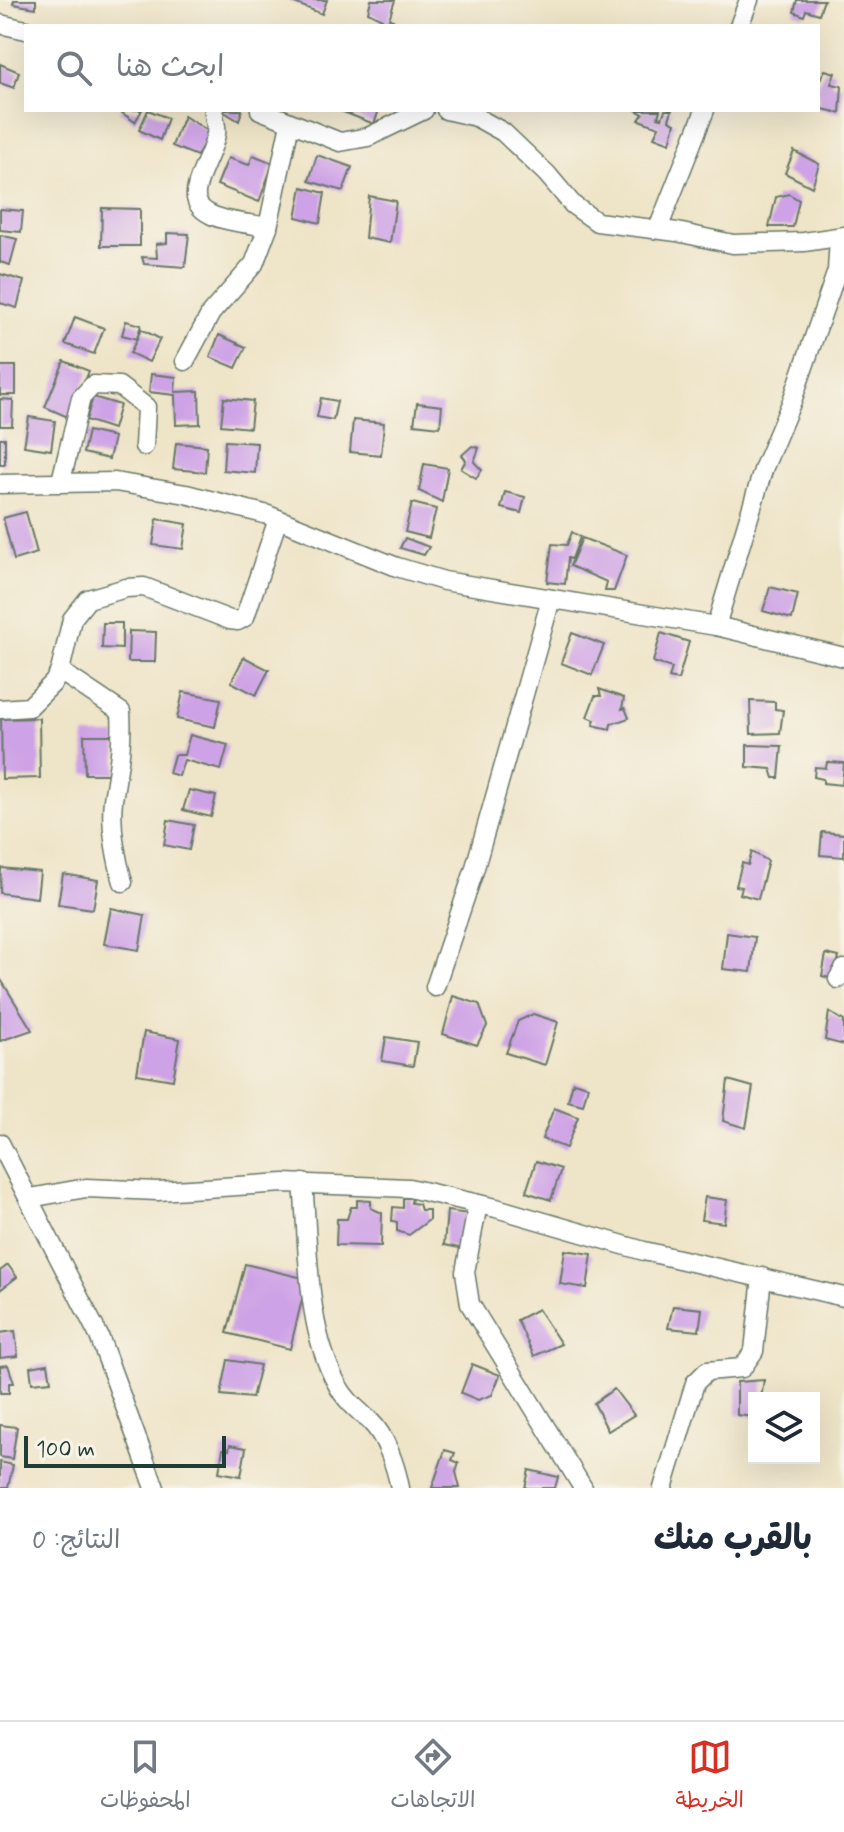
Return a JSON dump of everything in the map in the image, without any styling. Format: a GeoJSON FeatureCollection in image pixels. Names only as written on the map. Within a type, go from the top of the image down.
{"type":"FeatureCollection","features":[{"type":"Feature","properties":{"kind":"street"},"geometry":{"type":"LineString","coordinates":[[740,24],[749,0]]}},
{"type":"Feature","properties":{"kind":"street"},"geometry":{"type":"LineString","coordinates":[[0,24],[24,30]]}},
{"type":"Feature","properties":{"kind":"street"},"geometry":{"type":"LineString","coordinates":[[214,112],[217,132],[195,191],[197,202],[203,212],[212,216],[268,227]]}},
{"type":"Feature","properties":{"kind":"street"},"geometry":{"type":"LineString","coordinates":[[265,112],[340,142],[354,141],[419,112]]}},
{"type":"Feature","properties":{"kind":"street"},"geometry":{"type":"LineString","coordinates":[[455,112],[476,117],[503,132],[587,218],[622,227],[658,229],[733,244],[842,237],[837,271],[792,401],[764,467],[716,626]]}},
{"type":"Feature","properties":{"kind":"street"},"geometry":{"type":"LineString","coordinates":[[658,229],[704,112]]}},
{"type":"Feature","properties":{"kind":"street"},"geometry":{"type":"LineString","coordinates":[[185,361],[211,313],[254,264],[268,227],[290,123]]}},
{"type":"Feature","properties":{"kind":"street"},"geometry":{"type":"LineString","coordinates":[[61,481],[81,398],[93,385],[119,386],[146,407],[144,446]]}},
{"type":"Feature","properties":{"kind":"street"},"geometry":{"type":"LineString","coordinates":[[0,484],[115,482],[186,494],[278,519],[397,567],[444,581],[716,626],[844,657]]}},
{"type":"Feature","properties":{"kind":"street"},"geometry":{"type":"LineString","coordinates":[[0,709],[29,707],[48,689],[60,671],[72,619],[88,599],[126,588],[144,587],[230,620],[238,621],[245,617],[278,519]]}},
{"type":"Feature","properties":{"kind":"street"},"geometry":{"type":"LineString","coordinates":[[435,987],[474,871],[551,599]]}},
{"type":"Feature","properties":{"kind":"street"},"geometry":{"type":"LineString","coordinates":[[60,671],[121,712],[123,748],[113,803],[116,857],[123,882]]}},
{"type":"Feature","properties":{"kind":"street"},"geometry":{"type":"LineString","coordinates":[[3,1155],[30,1198],[99,1336],[155,1488]]}},
{"type":"Feature","properties":{"kind":"street"},"geometry":{"type":"LineString","coordinates":[[30,1198],[86,1188],[158,1191],[303,1183],[409,1188],[478,1204],[565,1231],[844,1297]]}},
{"type":"Feature","properties":{"kind":"street"},"geometry":{"type":"LineString","coordinates":[[303,1183],[317,1328],[336,1383],[353,1407],[373,1423],[388,1452],[400,1488]]}},
{"type":"Feature","properties":{"kind":"street"},"geometry":{"type":"LineString","coordinates":[[478,1204],[465,1272],[470,1304],[583,1488]]}},
{"type":"Feature","properties":{"kind":"street"},"geometry":{"type":"LineString","coordinates":[[663,1488],[695,1383],[707,1371],[742,1368],[749,1361],[756,1338],[762,1277]]}},
{"type":"Feature","properties":{"kind":"building"},"geometry":{"type":"Polygon","coordinates":[[[14,0],[36,0],[36,8],[13,4],[14,0]]]}},
{"type":"Feature","properties":{"kind":"building"},"geometry":{"type":"Polygon","coordinates":[[[287,0],[327,0],[322,14],[287,0]]]}},
{"type":"Feature","properties":{"kind":"building"},"geometry":{"type":"Polygon","coordinates":[[[371,0],[395,0],[389,19],[393,20],[392,24],[381,24],[382,19],[368,12],[371,0]]]}},
{"type":"Feature","properties":{"kind":"building"},"geometry":{"type":"Polygon","coordinates":[[[797,0],[824,0],[819,14],[806,10],[804,16],[794,12],[797,0]]]}},
{"type":"Feature","properties":{"kind":"building"},"geometry":{"type":"Polygon","coordinates":[[[0,64],[19,72],[14,88],[0,83],[0,64]]]}},
{"type":"Feature","properties":{"kind":"building"},"geometry":{"type":"Polygon","coordinates":[[[825,70],[835,73],[831,84],[842,86],[840,113],[820,108],[820,79],[825,70]]]}},
{"type":"Feature","properties":{"kind":"building"},"geometry":{"type":"Polygon","coordinates":[[[121,112],[141,112],[135,122],[121,112]]]}},
{"type":"Feature","properties":{"kind":"building"},"geometry":{"type":"Polygon","coordinates":[[[147,112],[168,118],[160,140],[139,130],[147,112]]]}},
{"type":"Feature","properties":{"kind":"building"},"geometry":{"type":"Polygon","coordinates":[[[224,112],[241,112],[239,121],[224,112]]]}},
{"type":"Feature","properties":{"kind":"building"},"geometry":{"type":"Polygon","coordinates":[[[343,112],[378,112],[374,124],[343,112]]]}},
{"type":"Feature","properties":{"kind":"building"},"geometry":{"type":"Polygon","coordinates":[[[640,112],[659,112],[658,117],[662,118],[664,112],[671,112],[669,120],[675,123],[670,143],[654,137],[659,127],[639,120],[643,114],[640,112]]]}},
{"type":"Feature","properties":{"kind":"building"},"geometry":{"type":"Polygon","coordinates":[[[184,116],[210,132],[197,156],[172,146],[184,116]]]}},
{"type":"Feature","properties":{"kind":"building"},"geometry":{"type":"Polygon","coordinates":[[[794,151],[819,164],[812,187],[785,173],[794,151]]]}},
{"type":"Feature","properties":{"kind":"building"},"geometry":{"type":"Polygon","coordinates":[[[253,155],[273,163],[259,202],[217,185],[228,158],[249,165],[253,155]]]}},
{"type":"Feature","properties":{"kind":"building"},"geometry":{"type":"Polygon","coordinates":[[[317,155],[352,167],[343,191],[309,181],[317,155]]]}},
{"type":"Feature","properties":{"kind":"building"},"geometry":{"type":"Polygon","coordinates":[[[302,187],[325,193],[320,223],[296,217],[302,187]]]}},
{"type":"Feature","properties":{"kind":"building"},"geometry":{"type":"Polygon","coordinates":[[[789,194],[799,200],[793,227],[769,227],[776,197],[789,194]]]}},
{"type":"Feature","properties":{"kind":"building"},"geometry":{"type":"Polygon","coordinates":[[[369,196],[396,201],[390,243],[365,238],[369,196]]]}},
{"type":"Feature","properties":{"kind":"building"},"geometry":{"type":"Polygon","coordinates":[[[102,208],[140,209],[140,246],[101,246],[102,208]]]}},
{"type":"Feature","properties":{"kind":"building"},"geometry":{"type":"Polygon","coordinates":[[[0,209],[23,211],[21,232],[0,230],[0,209]]]}},
{"type":"Feature","properties":{"kind":"building"},"geometry":{"type":"Polygon","coordinates":[[[167,233],[189,234],[185,267],[144,264],[142,257],[157,258],[156,244],[167,243],[167,233]]]}},
{"type":"Feature","properties":{"kind":"building"},"geometry":{"type":"Polygon","coordinates":[[[0,235],[17,239],[10,265],[0,262],[0,235]]]}},
{"type":"Feature","properties":{"kind":"building"},"geometry":{"type":"Polygon","coordinates":[[[0,274],[24,281],[17,308],[0,303],[0,274]]]}},
{"type":"Feature","properties":{"kind":"building"},"geometry":{"type":"Polygon","coordinates":[[[75,317],[104,328],[94,354],[65,344],[75,317]]]}},
{"type":"Feature","properties":{"kind":"building"},"geometry":{"type":"Polygon","coordinates":[[[126,321],[141,325],[137,338],[141,329],[160,339],[149,362],[130,353],[137,339],[122,335],[126,321]]]}},
{"type":"Feature","properties":{"kind":"building"},"geometry":{"type":"Polygon","coordinates":[[[219,335],[246,347],[236,368],[210,357],[219,335]]]}},
{"type":"Feature","properties":{"kind":"building"},"geometry":{"type":"Polygon","coordinates":[[[64,361],[89,371],[70,418],[45,407],[64,361]]]}},
{"type":"Feature","properties":{"kind":"building"},"geometry":{"type":"Polygon","coordinates":[[[0,366],[16,366],[16,395],[0,395],[0,366]]]}},
{"type":"Feature","properties":{"kind":"building"},"geometry":{"type":"Polygon","coordinates":[[[151,374],[176,377],[175,392],[199,391],[200,424],[176,425],[175,395],[149,392],[151,374]]]}},
{"type":"Feature","properties":{"kind":"building"},"geometry":{"type":"Polygon","coordinates":[[[93,397],[120,405],[113,429],[86,420],[93,397]]]}},
{"type":"Feature","properties":{"kind":"building"},"geometry":{"type":"Polygon","coordinates":[[[224,398],[253,401],[250,428],[221,425],[224,398]]]}},
{"type":"Feature","properties":{"kind":"building"},"geometry":{"type":"Polygon","coordinates":[[[321,398],[337,401],[333,420],[317,417],[321,398]]]}},
{"type":"Feature","properties":{"kind":"building"},"geometry":{"type":"Polygon","coordinates":[[[0,399],[13,400],[12,426],[0,426],[0,399]]]}},
{"type":"Feature","properties":{"kind":"building"},"geometry":{"type":"Polygon","coordinates":[[[417,403],[442,406],[440,427],[414,424],[417,403]]]}},
{"type":"Feature","properties":{"kind":"building"},"geometry":{"type":"Polygon","coordinates":[[[29,417],[55,421],[51,450],[24,446],[29,417]]]}},
{"type":"Feature","properties":{"kind":"building"},"geometry":{"type":"Polygon","coordinates":[[[353,420],[384,423],[381,455],[350,452],[353,420]]]}},
{"type":"Feature","properties":{"kind":"building"},"geometry":{"type":"Polygon","coordinates":[[[88,431],[114,437],[109,459],[83,453],[88,431]]]}},
{"type":"Feature","properties":{"kind":"building"},"geometry":{"type":"Polygon","coordinates":[[[0,438],[5,438],[5,464],[0,464],[0,438]]]}},
{"type":"Feature","properties":{"kind":"building"},"geometry":{"type":"Polygon","coordinates":[[[225,441],[257,443],[255,473],[223,470],[225,441]]]}},
{"type":"Feature","properties":{"kind":"building"},"geometry":{"type":"Polygon","coordinates":[[[176,443],[207,446],[205,472],[173,469],[176,443]]]}},
{"type":"Feature","properties":{"kind":"building"},"geometry":{"type":"Polygon","coordinates":[[[472,446],[479,448],[474,462],[482,470],[476,478],[461,469],[466,460],[462,455],[472,446]]]}},
{"type":"Feature","properties":{"kind":"building"},"geometry":{"type":"Polygon","coordinates":[[[424,464],[448,468],[442,502],[419,491],[424,464]]]}},
{"type":"Feature","properties":{"kind":"building"},"geometry":{"type":"Polygon","coordinates":[[[505,492],[525,497],[521,513],[501,508],[505,492]]]}},
{"type":"Feature","properties":{"kind":"building"},"geometry":{"type":"Polygon","coordinates":[[[412,503],[436,509],[429,538],[405,532],[412,503]]]}},
{"type":"Feature","properties":{"kind":"building"},"geometry":{"type":"Polygon","coordinates":[[[26,512],[37,553],[14,560],[3,518],[26,512]]]}},
{"type":"Feature","properties":{"kind":"building"},"geometry":{"type":"Polygon","coordinates":[[[157,519],[187,524],[183,549],[153,545],[157,519]]]}},
{"type":"Feature","properties":{"kind":"building"},"geometry":{"type":"Polygon","coordinates":[[[572,532],[580,537],[572,559],[568,558],[565,584],[547,582],[552,544],[567,545],[572,532]]]}},
{"type":"Feature","properties":{"kind":"building"},"geometry":{"type":"Polygon","coordinates":[[[405,538],[429,547],[424,555],[400,548],[405,538]]]}},
{"type":"Feature","properties":{"kind":"building"},"geometry":{"type":"Polygon","coordinates":[[[582,538],[627,555],[614,591],[605,591],[607,582],[570,566],[582,538]]]}},
{"type":"Feature","properties":{"kind":"building"},"geometry":{"type":"Polygon","coordinates":[[[770,587],[798,594],[792,619],[763,611],[770,587]]]}},
{"type":"Feature","properties":{"kind":"building"},"geometry":{"type":"Polygon","coordinates":[[[103,623],[122,623],[122,649],[102,648],[103,623]]]}},
{"type":"Feature","properties":{"kind":"building"},"geometry":{"type":"Polygon","coordinates":[[[129,631],[156,632],[155,662],[128,662],[129,631]]]}},
{"type":"Feature","properties":{"kind":"building"},"geometry":{"type":"Polygon","coordinates":[[[572,633],[604,645],[592,675],[561,663],[572,633]]]}},
{"type":"Feature","properties":{"kind":"building"},"geometry":{"type":"Polygon","coordinates":[[[661,633],[689,642],[678,680],[669,678],[672,668],[653,662],[661,633]]]}},
{"type":"Feature","properties":{"kind":"building"},"geometry":{"type":"Polygon","coordinates":[[[244,657],[269,670],[256,695],[231,682],[244,657]]]}},
{"type":"Feature","properties":{"kind":"building"},"geometry":{"type":"Polygon","coordinates":[[[599,689],[624,698],[622,709],[625,708],[629,718],[611,724],[610,729],[593,725],[595,720],[587,717],[595,696],[601,696],[599,689]]]}},
{"type":"Feature","properties":{"kind":"building"},"geometry":{"type":"Polygon","coordinates":[[[183,692],[221,699],[215,727],[177,719],[183,692]]]}},
{"type":"Feature","properties":{"kind":"building"},"geometry":{"type":"Polygon","coordinates":[[[750,701],[775,702],[775,709],[783,710],[780,733],[751,734],[750,701]]]}},
{"type":"Feature","properties":{"kind":"building"},"geometry":{"type":"Polygon","coordinates":[[[39,718],[40,778],[2,779],[1,719],[39,718]]]}},
{"type":"Feature","properties":{"kind":"building"},"geometry":{"type":"Polygon","coordinates":[[[84,735],[116,735],[117,774],[85,774],[84,735]]]}},
{"type":"Feature","properties":{"kind":"building"},"geometry":{"type":"Polygon","coordinates":[[[190,735],[228,745],[221,770],[184,760],[179,776],[169,773],[174,755],[184,755],[190,735]]]}},
{"type":"Feature","properties":{"kind":"building"},"geometry":{"type":"Polygon","coordinates":[[[747,745],[782,746],[779,778],[774,778],[771,769],[747,767],[747,745]]]}},
{"type":"Feature","properties":{"kind":"building"},"geometry":{"type":"Polygon","coordinates":[[[827,762],[844,763],[842,785],[823,783],[823,779],[814,777],[815,767],[826,768],[827,762]]]}},
{"type":"Feature","properties":{"kind":"building"},"geometry":{"type":"Polygon","coordinates":[[[189,790],[216,796],[211,817],[183,810],[189,790]]]}},
{"type":"Feature","properties":{"kind":"building"},"geometry":{"type":"Polygon","coordinates":[[[168,820],[194,825],[189,850],[164,845],[168,820]]]}},
{"type":"Feature","properties":{"kind":"building"},"geometry":{"type":"Polygon","coordinates":[[[822,832],[844,834],[844,857],[820,855],[822,832]]]}},
{"type":"Feature","properties":{"kind":"building"},"geometry":{"type":"Polygon","coordinates":[[[752,852],[768,861],[758,899],[740,894],[742,887],[736,886],[742,863],[748,865],[752,852]]]}},
{"type":"Feature","properties":{"kind":"building"},"geometry":{"type":"Polygon","coordinates":[[[1,868],[40,872],[37,898],[0,893],[1,868]]]}},
{"type":"Feature","properties":{"kind":"building"},"geometry":{"type":"Polygon","coordinates":[[[63,874],[98,880],[93,909],[58,904],[63,874]]]}},
{"type":"Feature","properties":{"kind":"building"},"geometry":{"type":"Polygon","coordinates":[[[111,908],[145,915],[139,950],[104,944],[111,908]]]}},
{"type":"Feature","properties":{"kind":"building"},"geometry":{"type":"Polygon","coordinates":[[[727,933],[755,937],[751,972],[723,969],[727,933]]]}},
{"type":"Feature","properties":{"kind":"building"},"geometry":{"type":"Polygon","coordinates":[[[826,954],[839,957],[833,979],[822,976],[826,954]]]}},
{"type":"Feature","properties":{"kind":"building"},"geometry":{"type":"Polygon","coordinates":[[[0,978],[32,1030],[0,1041],[0,978]]]}},
{"type":"Feature","properties":{"kind":"building"},"geometry":{"type":"Polygon","coordinates":[[[453,996],[479,1004],[487,1026],[477,1045],[443,1034],[453,996]]]}},
{"type":"Feature","properties":{"kind":"building"},"geometry":{"type":"Polygon","coordinates":[[[829,1012],[844,1021],[844,1045],[825,1040],[829,1012]]]}},
{"type":"Feature","properties":{"kind":"building"},"geometry":{"type":"Polygon","coordinates":[[[533,1014],[558,1022],[545,1065],[506,1053],[518,1021],[533,1014]]]}},
{"type":"Feature","properties":{"kind":"building"},"geometry":{"type":"Polygon","coordinates":[[[144,1032],[180,1039],[173,1080],[137,1074],[144,1032]]]}},
{"type":"Feature","properties":{"kind":"building"},"geometry":{"type":"Polygon","coordinates":[[[386,1037],[417,1042],[413,1066],[382,1061],[386,1037]]]}},
{"type":"Feature","properties":{"kind":"building"},"geometry":{"type":"Polygon","coordinates":[[[728,1080],[753,1087],[746,1128],[723,1121],[728,1080]]]}},
{"type":"Feature","properties":{"kind":"building"},"geometry":{"type":"Polygon","coordinates":[[[573,1082],[588,1086],[583,1105],[568,1101],[573,1082]]]}},
{"type":"Feature","properties":{"kind":"building"},"geometry":{"type":"Polygon","coordinates":[[[554,1108],[578,1117],[566,1148],[542,1139],[554,1108]]]}},
{"type":"Feature","properties":{"kind":"building"},"geometry":{"type":"Polygon","coordinates":[[[536,1161],[561,1169],[551,1200],[526,1192],[536,1161]]]}},
{"type":"Feature","properties":{"kind":"building"},"geometry":{"type":"Polygon","coordinates":[[[705,1197],[727,1200],[724,1223],[701,1220],[705,1197]]]}},
{"type":"Feature","properties":{"kind":"building"},"geometry":{"type":"Polygon","coordinates":[[[403,1198],[412,1198],[411,1203],[419,1204],[421,1210],[429,1210],[429,1220],[409,1235],[397,1231],[397,1222],[392,1221],[393,1207],[403,1208],[403,1198]]]}},
{"type":"Feature","properties":{"kind":"building"},"geometry":{"type":"Polygon","coordinates":[[[357,1200],[371,1201],[371,1208],[382,1213],[381,1246],[336,1245],[337,1219],[347,1219],[351,1207],[357,1207],[357,1200]]]}},
{"type":"Feature","properties":{"kind":"building"},"geometry":{"type":"Polygon","coordinates":[[[447,1211],[469,1214],[464,1249],[444,1245],[447,1211]]]}},
{"type":"Feature","properties":{"kind":"building"},"geometry":{"type":"Polygon","coordinates":[[[565,1250],[592,1254],[587,1288],[560,1284],[565,1250]]]}},
{"type":"Feature","properties":{"kind":"building"},"geometry":{"type":"Polygon","coordinates":[[[245,1264],[307,1279],[290,1349],[227,1333],[245,1264]]]}},
{"type":"Feature","properties":{"kind":"building"},"geometry":{"type":"Polygon","coordinates":[[[8,1265],[17,1277],[0,1290],[0,1271],[8,1265]]]}},
{"type":"Feature","properties":{"kind":"building"},"geometry":{"type":"Polygon","coordinates":[[[673,1306],[702,1309],[699,1331],[668,1328],[673,1306]]]}},
{"type":"Feature","properties":{"kind":"building"},"geometry":{"type":"Polygon","coordinates":[[[538,1309],[561,1344],[534,1356],[517,1320],[538,1309]]]}},
{"type":"Feature","properties":{"kind":"building"},"geometry":{"type":"Polygon","coordinates":[[[15,1331],[18,1356],[0,1358],[0,1333],[15,1331]]]}},
{"type":"Feature","properties":{"kind":"building"},"geometry":{"type":"Polygon","coordinates":[[[228,1360],[260,1365],[252,1398],[221,1395],[228,1360]]]}},
{"type":"Feature","properties":{"kind":"building"},"geometry":{"type":"Polygon","coordinates":[[[48,1364],[51,1381],[32,1383],[30,1367],[48,1364]]]}},
{"type":"Feature","properties":{"kind":"building"},"geometry":{"type":"Polygon","coordinates":[[[472,1364],[500,1375],[492,1395],[478,1400],[461,1393],[472,1364]]]}},
{"type":"Feature","properties":{"kind":"building"},"geometry":{"type":"Polygon","coordinates":[[[8,1365],[14,1383],[9,1383],[9,1393],[0,1393],[0,1366],[8,1365]]]}},
{"type":"Feature","properties":{"kind":"building"},"geometry":{"type":"Polygon","coordinates":[[[764,1380],[762,1392],[748,1392],[748,1416],[737,1415],[737,1382],[764,1380]]]}},
{"type":"Feature","properties":{"kind":"building"},"geometry":{"type":"Polygon","coordinates":[[[614,1389],[634,1415],[608,1431],[594,1403],[614,1389]]]}},
{"type":"Feature","properties":{"kind":"building"},"geometry":{"type":"Polygon","coordinates":[[[0,1425],[17,1427],[12,1459],[0,1457],[0,1425]]]}},
{"type":"Feature","properties":{"kind":"building"},"geometry":{"type":"Polygon","coordinates":[[[230,1445],[246,1448],[241,1476],[219,1472],[223,1449],[229,1450],[230,1445]]]}},
{"type":"Feature","properties":{"kind":"building"},"geometry":{"type":"Polygon","coordinates":[[[445,1450],[455,1453],[452,1460],[459,1463],[456,1472],[460,1488],[432,1488],[445,1450]]]}},
{"type":"Feature","properties":{"kind":"building"},"geometry":{"type":"Polygon","coordinates":[[[0,1462],[13,1465],[8,1488],[0,1488],[0,1462]]]}},
{"type":"Feature","properties":{"kind":"building"},"geometry":{"type":"Polygon","coordinates":[[[529,1470],[558,1477],[555,1488],[525,1488],[529,1470]]]}}]}
